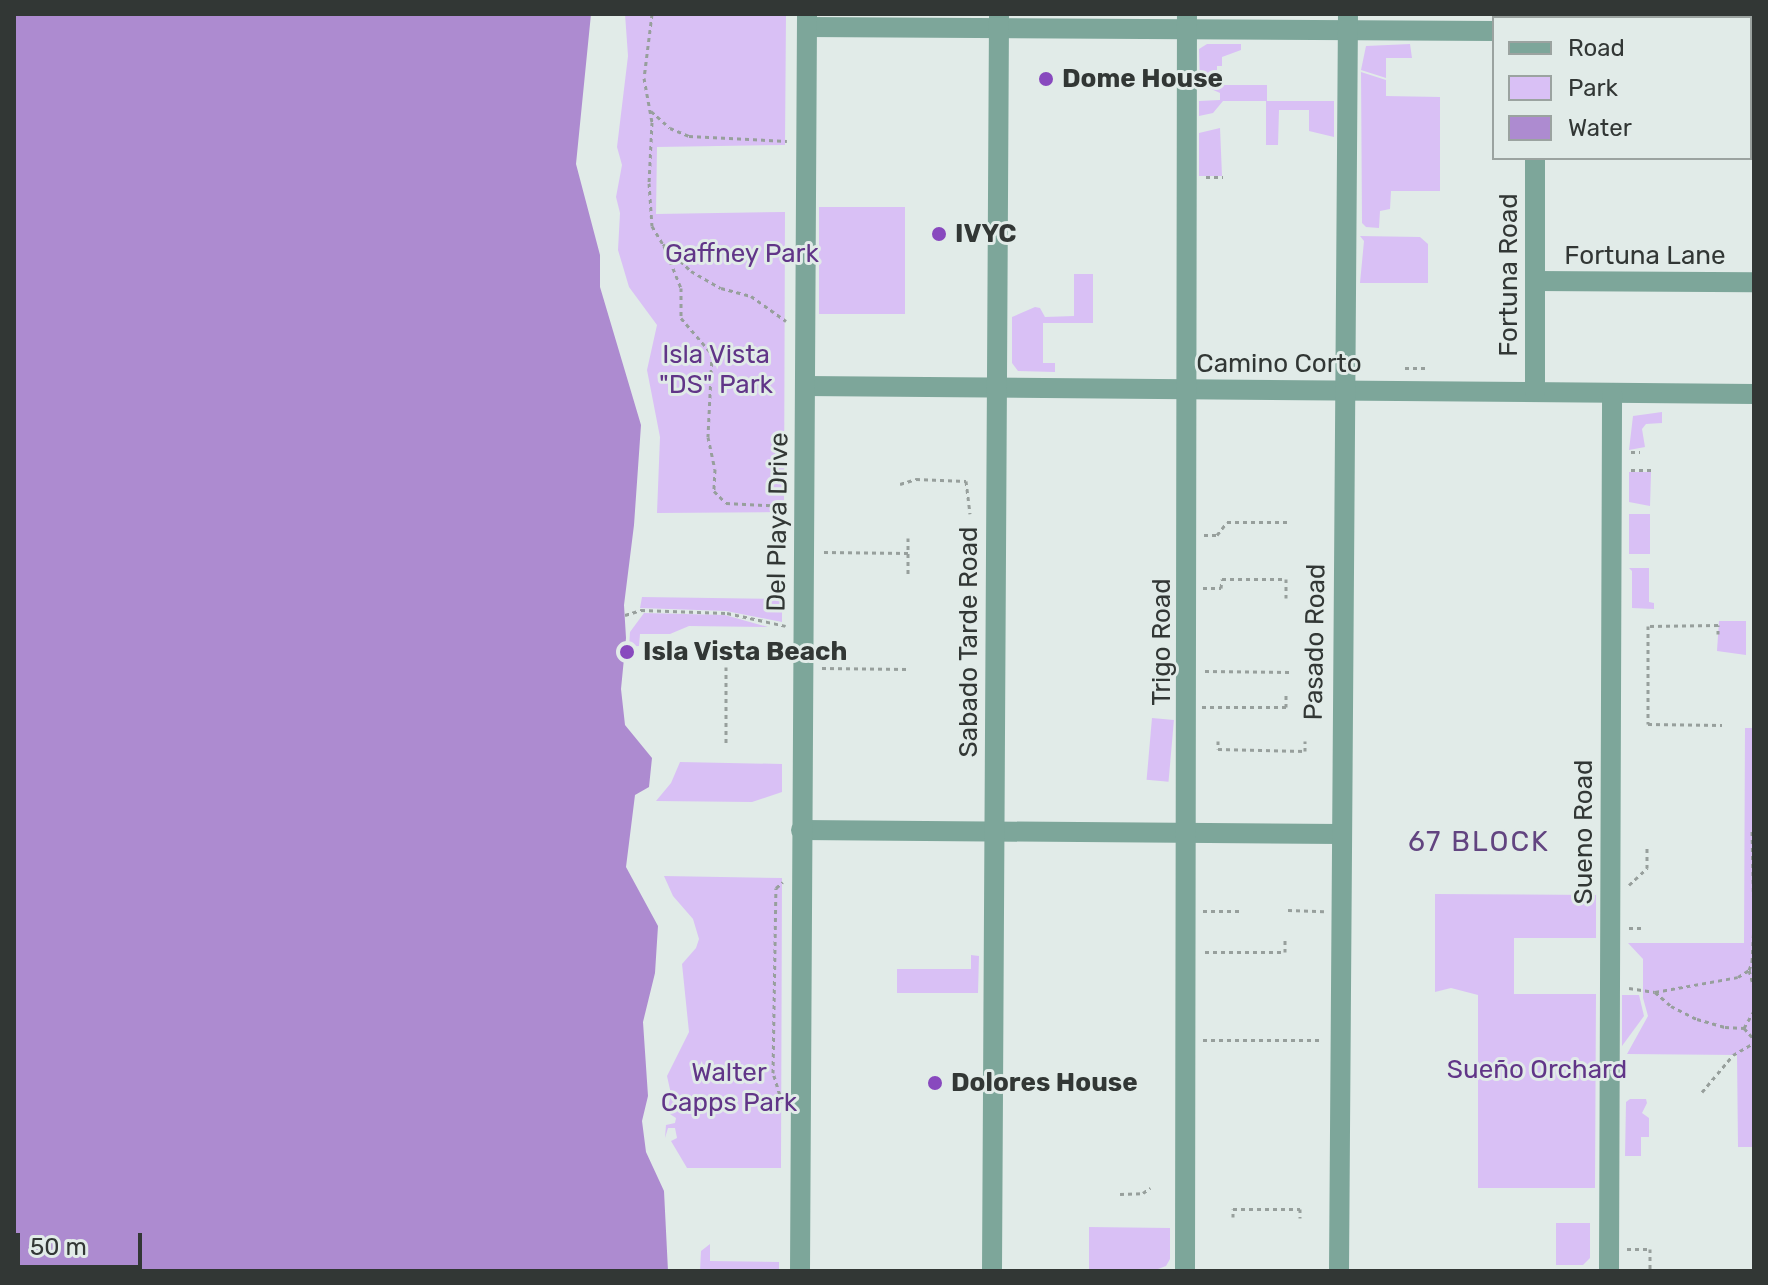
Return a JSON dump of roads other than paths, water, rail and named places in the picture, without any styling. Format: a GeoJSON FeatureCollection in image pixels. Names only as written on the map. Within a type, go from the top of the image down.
{"type":"FeatureCollection","features":[{"type":"Feature","properties":{"kind":"street"},"geometry":{"type":"LineString","coordinates":[[807,21],[1348,22],[1492,31]]}},
{"type":"Feature","properties":{"kind":"street","name":"Del Playa Drive"},"geometry":{"type":"LineString","coordinates":[[800,1271],[807,21]]}},
{"type":"Feature","properties":{"kind":"street","name":"Sabado Tarde Road"},"geometry":{"type":"LineString","coordinates":[[992,1271],[998,21]]}},
{"type":"Feature","properties":{"kind":"street","name":"Trigo Road"},"geometry":{"type":"LineString","coordinates":[[1185,1271],[1186,22]]}},
{"type":"Feature","properties":{"kind":"street","name":"Pasado Road"},"geometry":{"type":"LineString","coordinates":[[1339,1271],[1348,22]]}},
{"type":"Feature","properties":{"kind":"street","name":"Fortuna Road"},"geometry":{"type":"LineString","coordinates":[[1535,160],[1535,392]]}},
{"type":"Feature","properties":{"kind":"street","name":"Fortuna Lane"},"geometry":{"type":"LineString","coordinates":[[1535,281],[1754,282]]}},
{"type":"Feature","properties":{"kind":"street","name":"Camino Corto"},"geometry":{"type":"LineString","coordinates":[[805,386],[1754,394]]}},
{"type":"Feature","properties":{"kind":"street","name":"Sueno Road"},"geometry":{"type":"LineString","coordinates":[[1609,1271],[1612,393]]}},
{"type":"Feature","properties":{"kind":"street"},"geometry":{"type":"LineString","coordinates":[[801,830],[1340,834]]}},
{"type":"Feature","properties":{"kind":"water"},"geometry":{"type":"Polygon","coordinates":[[[14,14],[591,14],[576,164],[600,255],[600,287],[641,425],[634,525],[624,605],[626,638],[621,689],[625,725],[652,758],[649,787],[635,795],[626,867],[658,926],[655,973],[643,1022],[648,1096],[642,1121],[646,1152],[664,1191],[668,1271],[14,1271],[14,14]]]}},
{"type":"Feature","properties":{"kind":"place","name":"Dome House"},"geometry":{"type":"Point","coordinates":[1046,79]}},
{"type":"Feature","properties":{"kind":"place","name":"IVYC"},"geometry":{"type":"Point","coordinates":[939,234]}},
{"type":"Feature","properties":{"kind":"place","name":"Isla Vista Beach"},"geometry":{"type":"Point","coordinates":[627,652]}},
{"type":"Feature","properties":{"kind":"place","name":"Dolores House"},"geometry":{"type":"Point","coordinates":[935,1083]}},
{"type":"Feature","properties":{"kind":"district","name":"67 BLOCK"},"geometry":{"type":"Point","coordinates":[1479,842]}},
{"type":"Feature","properties":{"kind":"park label","name":"Gaffney Park"},"geometry":{"type":"Point","coordinates":[742,254]}},
{"type":"Feature","properties":{"kind":"park label","name":"Isla Vista \"DS\" Park"},"geometry":{"type":"Point","coordinates":[716,370]}},
{"type":"Feature","properties":{"kind":"park label","name":"Sueño Orchard"},"geometry":{"type":"Point","coordinates":[1537,1070]}},
{"type":"Feature","properties":{"kind":"park label","name":"Walter Capps Park"},"geometry":{"type":"Point","coordinates":[729,1088]}}]}
